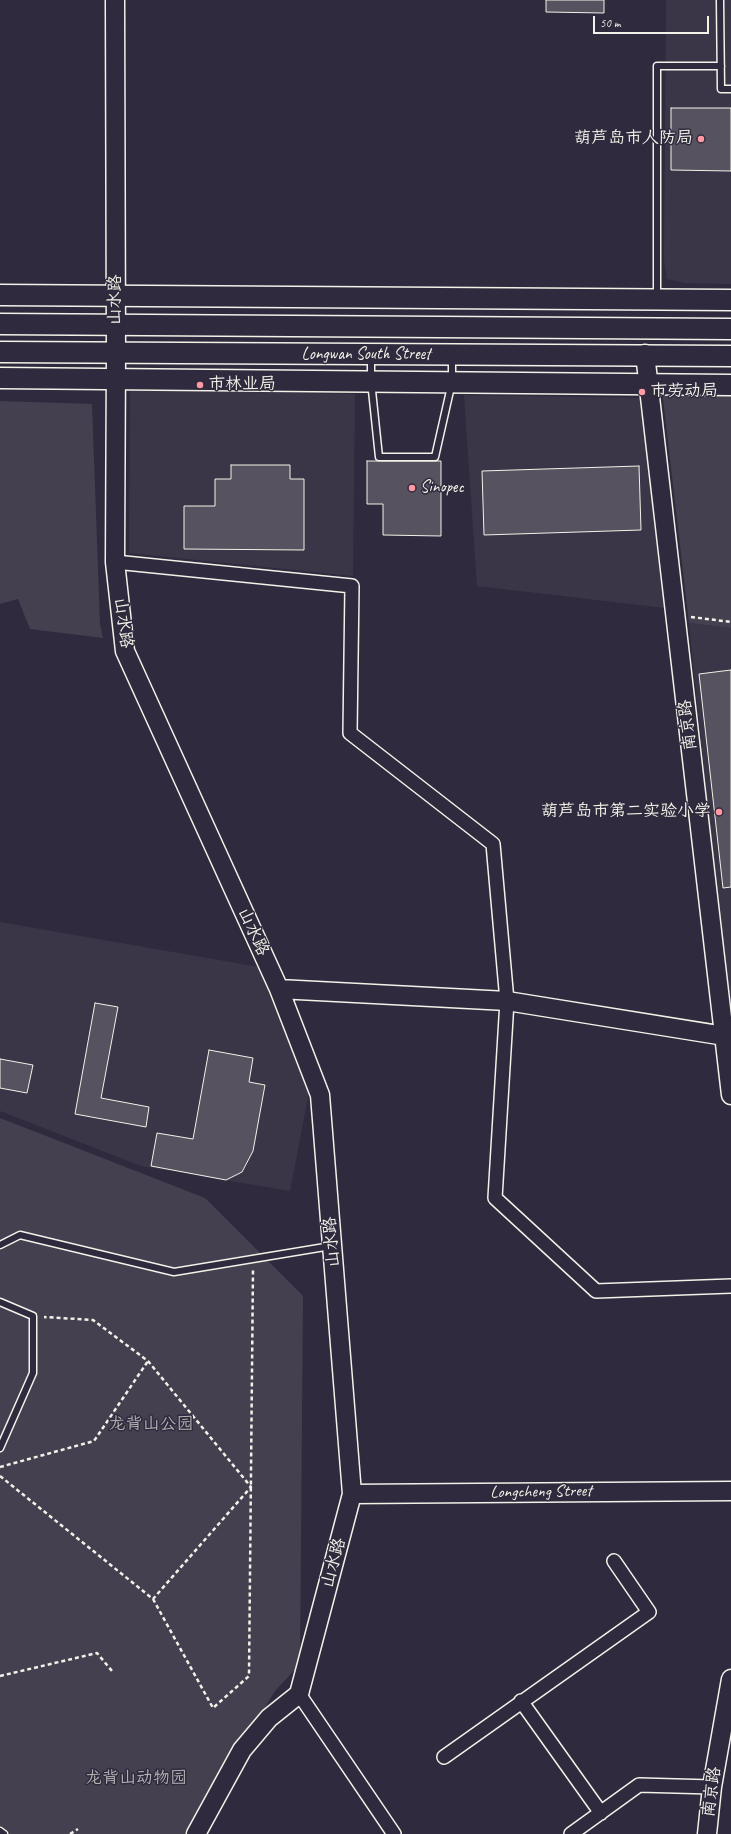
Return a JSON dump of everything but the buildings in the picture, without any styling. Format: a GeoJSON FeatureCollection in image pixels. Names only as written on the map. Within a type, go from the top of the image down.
{"type":"FeatureCollection","features":[{"type":"Feature","properties":{"kind":"main road"},"geometry":{"type":"LineString","coordinates":[[0,295],[731,300]]}},
{"type":"Feature","properties":{"kind":"main road"},"geometry":{"type":"LineString","coordinates":[[405,297],[405,326]]}},
{"type":"Feature","properties":{"kind":"main road","name":"Longwan South Street"},"geometry":{"type":"LineString","coordinates":[[0,324],[731,329]]}},
{"type":"Feature","properties":{"kind":"main road","name":"Longwan South Street"},"geometry":{"type":"LineString","coordinates":[[0,352],[371,355],[645,354],[731,356]]}},
{"type":"Feature","properties":{"kind":"main road"},"geometry":{"type":"LineString","coordinates":[[564,383],[565,354]]}},
{"type":"Feature","properties":{"kind":"main road"},"geometry":{"type":"LineString","coordinates":[[0,378],[731,385]]}},
{"type":"Feature","properties":{"kind":"street","name":"山水路"},"geometry":{"type":"LineString","coordinates":[[115,0],[116,354],[114,562],[125,651],[279,989],[320,1095],[352,1494],[299,1694]]}},
{"type":"Feature","properties":{"kind":"street","name":"南京路"},"geometry":{"type":"LineString","coordinates":[[645,354],[675,615],[728,1036],[731,1095]]}},
{"type":"Feature","properties":{"kind":"street"},"geometry":{"type":"LineString","coordinates":[[114,562],[352,586],[350,733],[493,844],[507,1001],[495,1198],[596,1291],[731,1286]]}},
{"type":"Feature","properties":{"kind":"street"},"geometry":{"type":"LineString","coordinates":[[279,989],[507,1001],[728,1036]]}},
{"type":"Feature","properties":{"kind":"street","name":"Longcheng Street"},"geometry":{"type":"LineString","coordinates":[[352,1494],[731,1491]]}},
{"type":"Feature","properties":{"kind":"street"},"geometry":{"type":"LineString","coordinates":[[444,1757],[521,1701],[649,1612],[614,1561]]}},
{"type":"Feature","properties":{"kind":"street","name":"南京路"},"geometry":{"type":"LineString","coordinates":[[706,1834],[712,1787],[731,1681]]}},
{"type":"Feature","properties":{"kind":"street"},"geometry":{"type":"LineString","coordinates":[[196,1834],[242,1750],[269,1718],[299,1694],[394,1834]]}},
{"type":"Feature","properties":{"kind":"street"},"geometry":{"type":"LineString","coordinates":[[521,1701],[601,1813]]}},
{"type":"Feature","properties":{"kind":"street"},"geometry":{"type":"LineString","coordinates":[[571,1834],[639,1785],[712,1787]]}},
{"type":"Feature","properties":{"kind":"lane"},"geometry":{"type":"LineString","coordinates":[[720,0],[721,89],[731,89]]}},
{"type":"Feature","properties":{"kind":"lane"},"geometry":{"type":"LineString","coordinates":[[657,299],[657,66],[721,66]]}},
{"type":"Feature","properties":{"kind":"lane"},"geometry":{"type":"LineString","coordinates":[[371,355],[371,381],[379,456],[386,457],[435,457],[452,382],[452,355]]}},
{"type":"Feature","properties":{"kind":"lane"},"geometry":{"type":"LineString","coordinates":[[0,1245],[20,1235],[174,1272],[332,1246]]}},
{"type":"Feature","properties":{"kind":"lane"},"geometry":{"type":"LineString","coordinates":[[0,1302],[33,1316],[33,1373],[0,1448]]}},
{"type":"Feature","properties":{"kind":"lane"},"geometry":{"type":"LineString","coordinates":[[0,1830],[4,1834]]}},
{"type":"Feature","properties":{"kind":"path"},"geometry":{"type":"LineString","coordinates":[[675,615],[731,622]]}},
{"type":"Feature","properties":{"kind":"path"},"geometry":{"type":"LineString","coordinates":[[0,1476],[153,1599],[213,1708],[250,1676],[250,1488],[253,1259]]}},
{"type":"Feature","properties":{"kind":"path"},"geometry":{"type":"LineString","coordinates":[[33,1316],[93,1320],[148,1361],[250,1488]]}},
{"type":"Feature","properties":{"kind":"path"},"geometry":{"type":"LineString","coordinates":[[0,1466],[94,1441],[148,1361]]}},
{"type":"Feature","properties":{"kind":"path"},"geometry":{"type":"LineString","coordinates":[[153,1599],[250,1488]]}},
{"type":"Feature","properties":{"kind":"path"},"geometry":{"type":"LineString","coordinates":[[0,1676],[97,1653],[112,1671]]}},
{"type":"Feature","properties":{"kind":"path"},"geometry":{"type":"LineString","coordinates":[[70,1834],[78,1828]]}},
{"type":"Feature","properties":{"kind":"shaded area"},"geometry":{"type":"Polygon","coordinates":[[[666,0],[731,0],[731,284],[685,283],[667,279],[664,260],[666,0]]]}},
{"type":"Feature","properties":{"kind":"shaded area"},"geometry":{"type":"Polygon","coordinates":[[[130,390],[355,394],[353,576],[129,553],[130,390]]]}},
{"type":"Feature","properties":{"kind":"shaded area"},"geometry":{"type":"Polygon","coordinates":[[[464,395],[642,398],[665,608],[477,586],[464,395]]]}},
{"type":"Feature","properties":{"kind":"shaded area","name":"葫芦岛市第二实验小学"},"geometry":{"type":"Polygon","coordinates":[[[689,623],[731,628],[731,1000],[727,995],[689,623]]]}},
{"type":"Feature","properties":{"kind":"shaded area"},"geometry":{"type":"Polygon","coordinates":[[[0,922],[259,967],[310,1087],[290,1191],[141,1166],[0,1111],[0,922]]]}},
{"type":"Feature","properties":{"kind":"green space"},"geometry":{"type":"Polygon","coordinates":[[[662,390],[731,392],[731,628],[689,623],[662,390]]]}},
{"type":"Feature","properties":{"kind":"green space"},"geometry":{"type":"Polygon","coordinates":[[[0,401],[92,404],[100,624],[103,638],[30,629],[18,599],[0,604],[0,401]]]}},
{"type":"Feature","properties":{"kind":"green space","name":"龙背山公园"},"geometry":{"type":"Polygon","coordinates":[[[0,1118],[205,1198],[303,1296],[300,1664],[275,1691],[189,1834],[0,1834],[0,1118]]]}},
{"type":"Feature","properties":{"kind":"place","name":"葫芦岛市人防局"},"geometry":{"type":"Point","coordinates":[701,139]}},
{"type":"Feature","properties":{"kind":"place","name":"市林业局"},"geometry":{"type":"Point","coordinates":[200,385]}},
{"type":"Feature","properties":{"kind":"place","name":"市劳动局"},"geometry":{"type":"Point","coordinates":[642,392]}},
{"type":"Feature","properties":{"kind":"place","name":"Sinopec"},"geometry":{"type":"Point","coordinates":[412,488]}},
{"type":"Feature","properties":{"kind":"place","name":"葫芦岛市第二实验小学"},"geometry":{"type":"Point","coordinates":[719,812]}},
{"type":"Feature","properties":{"kind":"park label","name":"龙背山动物园"},"geometry":{"type":"Point","coordinates":[136,1779]}}]}
